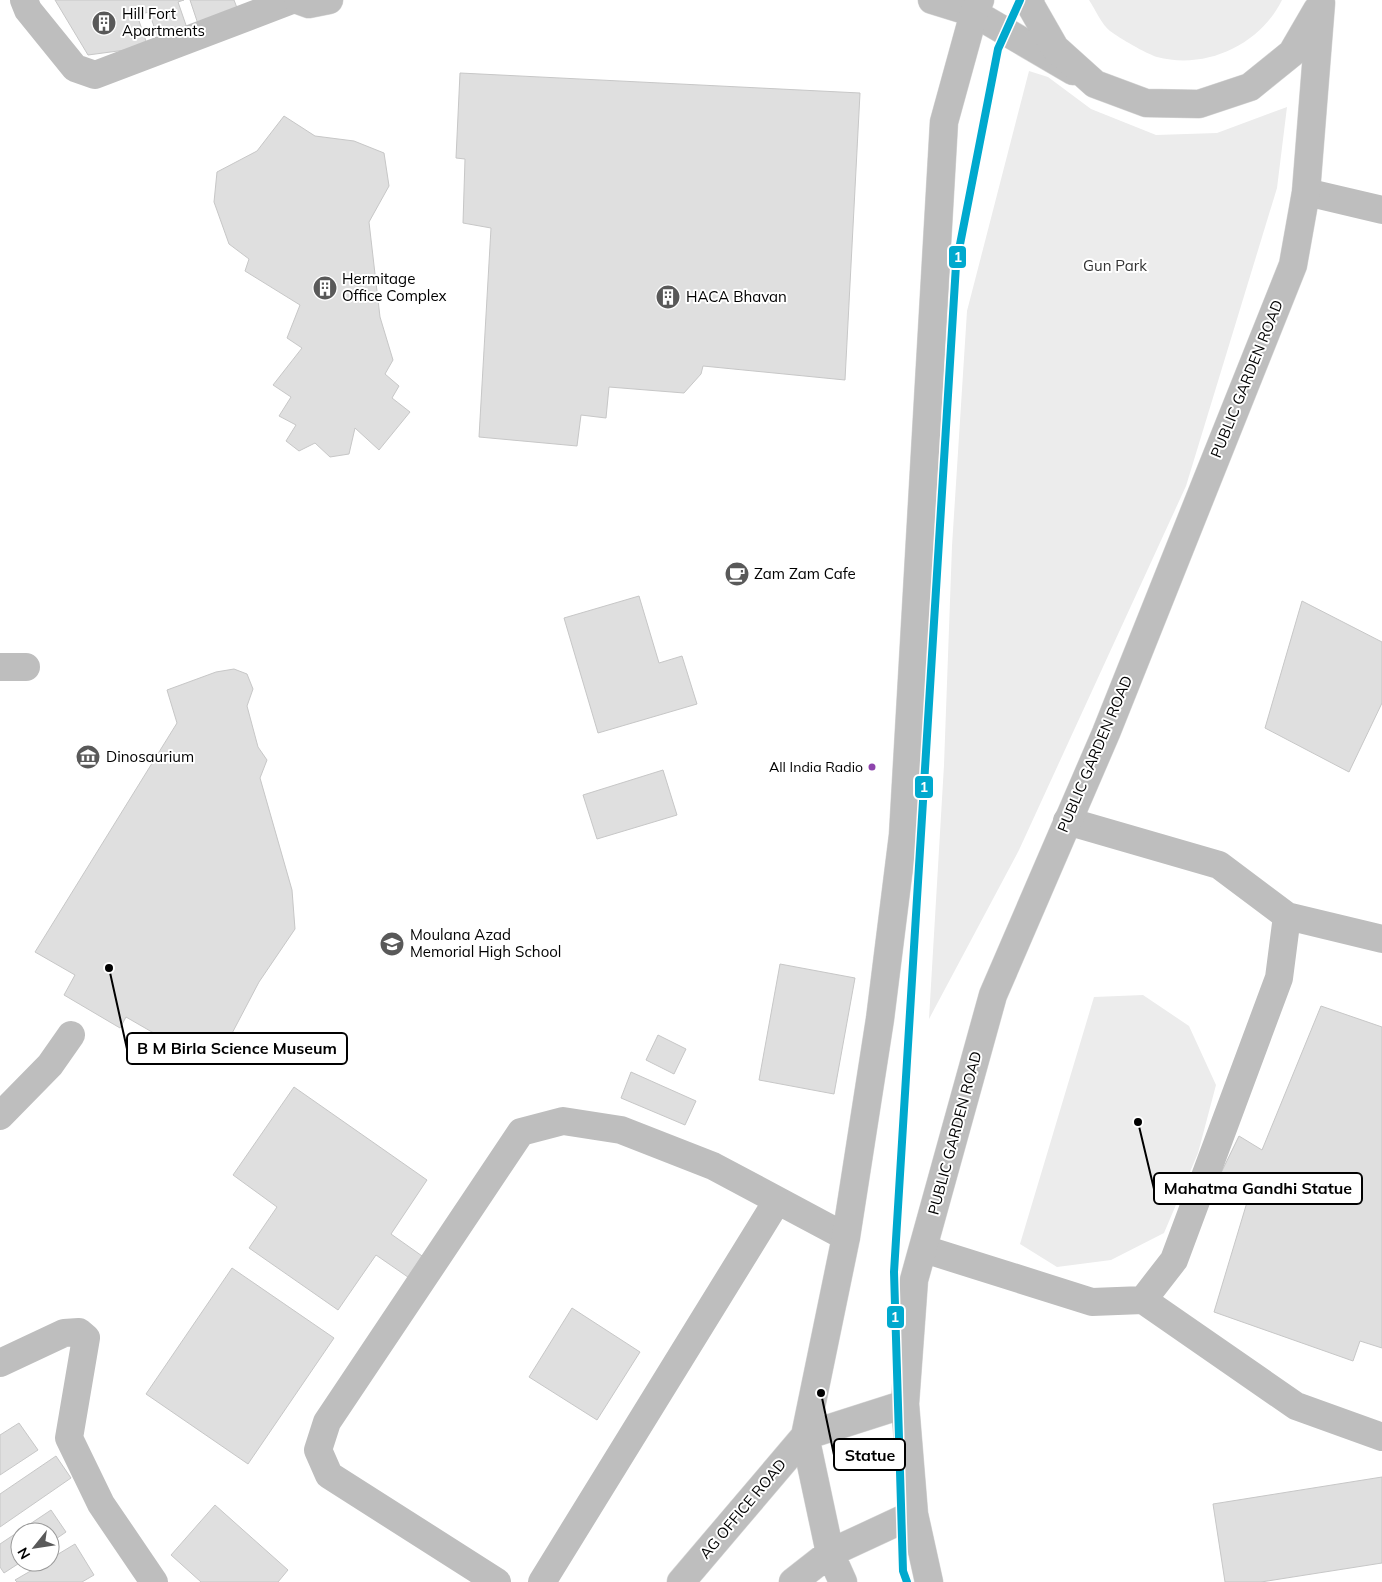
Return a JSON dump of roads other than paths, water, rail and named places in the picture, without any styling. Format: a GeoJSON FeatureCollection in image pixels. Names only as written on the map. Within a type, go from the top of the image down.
{"type":"FeatureCollection","features":[{"type":"Feature","properties":{"kind":"main road"},"geometry":{"type":"LineString","coordinates":[[24,0],[28,10],[75,68],[95,75],[292,0]]}},
{"type":"Feature","properties":{"kind":"main road"},"geometry":{"type":"LineString","coordinates":[[298,0],[309,4],[329,0]]}},
{"type":"Feature","properties":{"kind":"main road"},"geometry":{"type":"LineString","coordinates":[[932,0],[977,6],[1095,84],[1146,103],[1200,104],[1250,87],[1292,53],[1322,2]]}},
{"type":"Feature","properties":{"kind":"main road"},"geometry":{"type":"LineString","coordinates":[[1030,0],[1031,6],[1055,48],[1095,84]]}},
{"type":"Feature","properties":{"kind":"main road","name":"PUBLIC GARDEN ROAD"},"geometry":{"type":"LineString","coordinates":[[929,1582],[914,1514],[905,1404],[914,1280],[992,995],[1106,733],[1293,265],[1306,192],[1322,2]]}},
{"type":"Feature","properties":{"kind":"main road"},"geometry":{"type":"LineString","coordinates":[[843,1582],[830,1553],[805,1436],[814,1383],[846,1237],[880,1019],[903,835],[944,122],[977,6]]}},
{"type":"Feature","properties":{"kind":"main road"},"geometry":{"type":"LineString","coordinates":[[1306,192],[1382,210]]}},
{"type":"Feature","properties":{"kind":"main road"},"geometry":{"type":"LineString","coordinates":[[1067,821],[1219,865],[1287,916],[1382,939]]}},
{"type":"Feature","properties":{"kind":"main road"},"geometry":{"type":"LineString","coordinates":[[1143,1300],[1174,1260],[1280,978],[1287,916]]}},
{"type":"Feature","properties":{"kind":"main road"},"geometry":{"type":"LineString","coordinates":[[0,1116],[50,1065],[71,1035]]}},
{"type":"Feature","properties":{"kind":"main road"},"geometry":{"type":"LineString","coordinates":[[497,1582],[329,1475],[318,1450],[326,1422],[521,1132],[563,1121],[621,1130],[713,1166],[846,1237]]}},
{"type":"Feature","properties":{"kind":"main road"},"geometry":{"type":"LineString","coordinates":[[542,1582],[776,1201]]}},
{"type":"Feature","properties":{"kind":"main road"},"geometry":{"type":"LineString","coordinates":[[924,1249],[1092,1302],[1143,1300],[1296,1406],[1382,1437]]}},
{"type":"Feature","properties":{"kind":"main road"},"geometry":{"type":"LineString","coordinates":[[0,1364],[64,1333],[79,1332],[86,1338],[69,1438],[101,1504],[154,1582]]}},
{"type":"Feature","properties":{"kind":"main road"},"geometry":{"type":"LineString","coordinates":[[805,1436],[905,1404]]}},
{"type":"Feature","properties":{"kind":"main road","name":"AG OFFICE ROAD"},"geometry":{"type":"LineString","coordinates":[[681,1582],[805,1436]]}},
{"type":"Feature","properties":{"kind":"main road"},"geometry":{"type":"LineString","coordinates":[[794,1582],[830,1553],[914,1514]]}},
{"type":"Feature","properties":{"kind":"place","name":"Hill Fort Apartments"},"geometry":{"type":"Point","coordinates":[104,23]}},
{"type":"Feature","properties":{"kind":"place","name":"Hermitage Office Complex"},"geometry":{"type":"Point","coordinates":[325,288]}},
{"type":"Feature","properties":{"kind":"place","name":"HACA Bhavan"},"geometry":{"type":"Point","coordinates":[668,297]}},
{"type":"Feature","properties":{"kind":"place","name":"Zam Zam Cafe"},"geometry":{"type":"Point","coordinates":[737,574]}},
{"type":"Feature","properties":{"kind":"place","name":"Dinosaurium"},"geometry":{"type":"Point","coordinates":[88,757]}},
{"type":"Feature","properties":{"kind":"place","name":"All India Radio"},"geometry":{"type":"Point","coordinates":[872,767]}},
{"type":"Feature","properties":{"kind":"place","name":"Moulana Azad Memorial High School"},"geometry":{"type":"Point","coordinates":[392,944]}},
{"type":"Feature","properties":{"kind":"place","name":"B M Birla Science Museum"},"geometry":{"type":"Point","coordinates":[109,968]}},
{"type":"Feature","properties":{"kind":"place","name":"Mahatma Gandhi Statue"},"geometry":{"type":"Point","coordinates":[1138,1122]}},
{"type":"Feature","properties":{"kind":"place","name":"Statue"},"geometry":{"type":"Point","coordinates":[821,1393]}},
{"type":"Feature","properties":{"kind":"park label","name":"Gun Park"},"geometry":{"type":"Point","coordinates":[1115,266]}}]}
